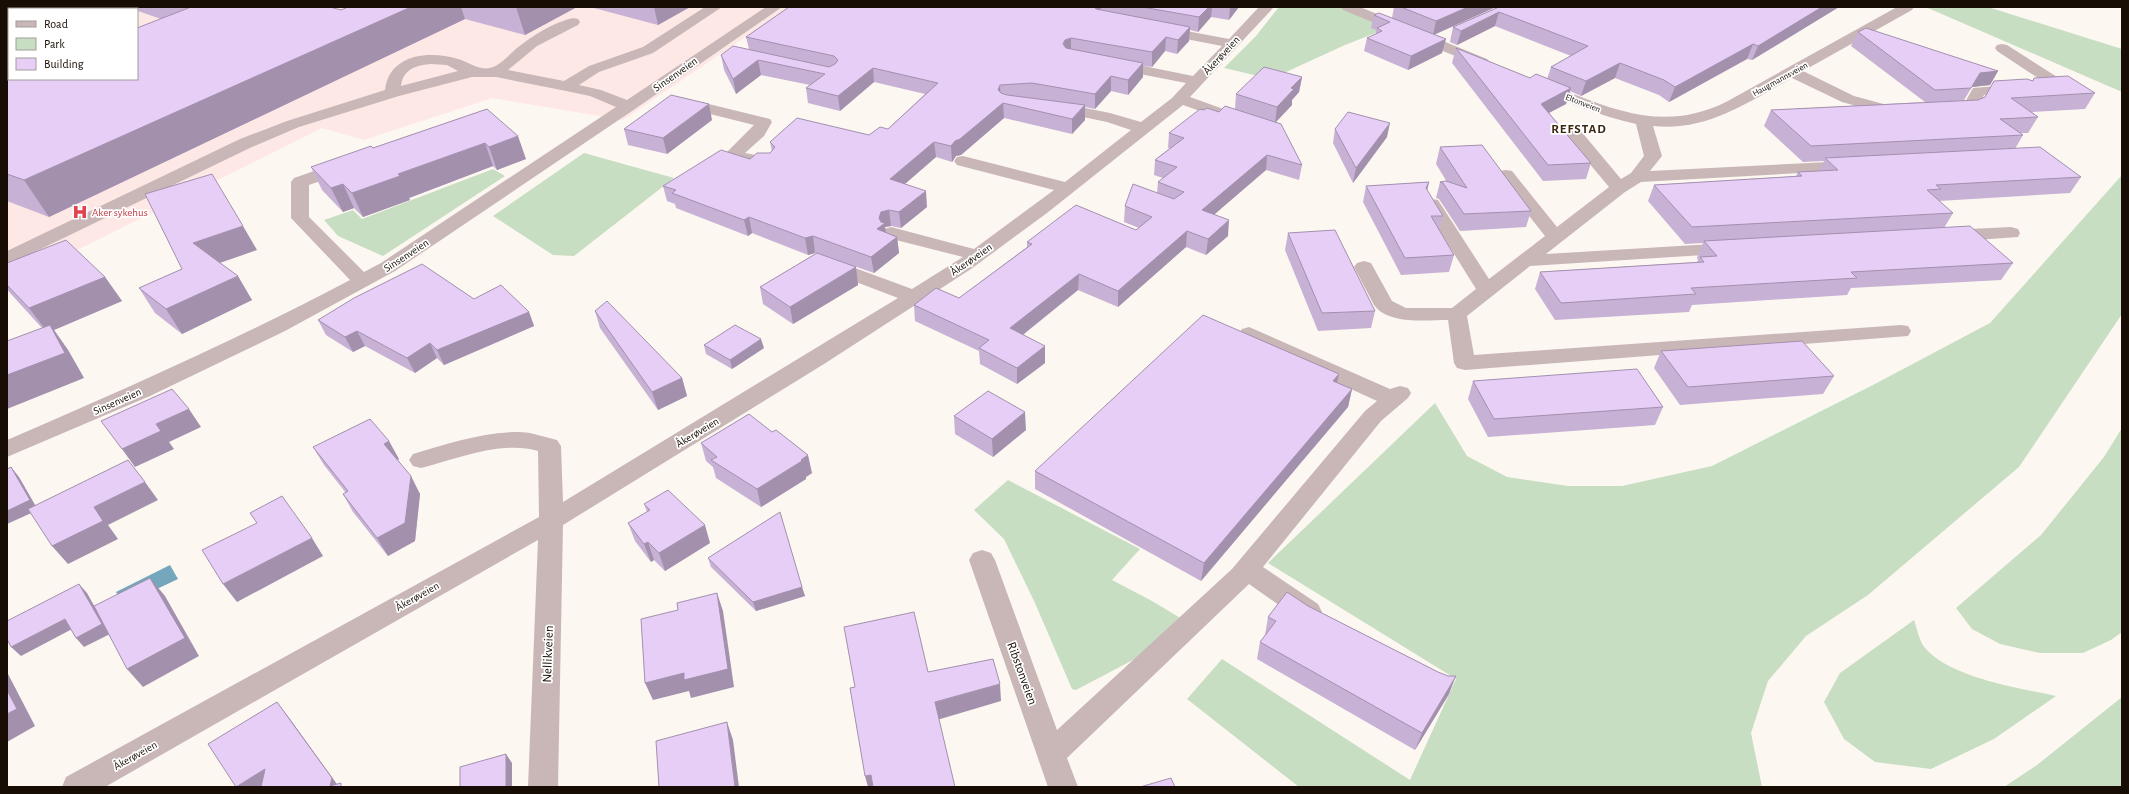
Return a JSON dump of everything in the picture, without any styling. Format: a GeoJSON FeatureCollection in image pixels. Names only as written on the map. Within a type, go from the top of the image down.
{"type":"FeatureCollection","features":[{"type":"Feature","properties":{"kind":"street"},"geometry":{"type":"LineString","coordinates":[[566,86],[594,69],[648,50],[715,7]]}},
{"type":"Feature","properties":{"kind":"street","name":"Sinsenveien"},"geometry":{"type":"LineString","coordinates":[[7,449],[142,391],[278,326],[388,267],[775,7]]}},
{"type":"Feature","properties":{"kind":"street"},"geometry":{"type":"LineString","coordinates":[[1348,7],[1497,68]]}},
{"type":"Feature","properties":{"kind":"street","name":"Haugmannsveien"},"geometry":{"type":"LineString","coordinates":[[1643,120],[1688,120],[1702,117],[1732,105],[1794,72],[1907,7]]}},
{"type":"Feature","properties":{"kind":"street","name":"Åkerøveien"},"geometry":{"type":"LineString","coordinates":[[77,787],[551,521],[914,297],[977,255],[1068,188],[1175,103],[1232,44],[1260,8]]}},
{"type":"Feature","properties":{"kind":"street"},"geometry":{"type":"LineString","coordinates":[[496,72],[532,43],[573,22]]}},
{"type":"Feature","properties":{"kind":"street"},"geometry":{"type":"LineString","coordinates":[[1144,27],[1232,44]]}},
{"type":"Feature","properties":{"kind":"street"},"geometry":{"type":"LineString","coordinates":[[1433,42],[1453,33]]}},
{"type":"Feature","properties":{"kind":"street"},"geometry":{"type":"LineString","coordinates":[[1938,110],[1969,108],[1978,91],[2060,85],[2002,48]]}},
{"type":"Feature","properties":{"kind":"street"},"geometry":{"type":"LineString","coordinates":[[712,49],[734,54]]}},
{"type":"Feature","properties":{"kind":"street"},"geometry":{"type":"LineString","coordinates":[[393,93],[394,81],[398,72],[416,62],[444,60],[472,72]]}},
{"type":"Feature","properties":{"kind":"street"},"geometry":{"type":"LineString","coordinates":[[1100,63],[1197,81]]}},
{"type":"Feature","properties":{"kind":"street"},"geometry":{"type":"LineString","coordinates":[[7,258],[246,143],[293,124],[393,93],[472,72],[496,72],[566,86],[595,93],[629,106]]}},
{"type":"Feature","properties":{"kind":"street"},"geometry":{"type":"LineString","coordinates":[[1794,72],[1848,99],[1891,112],[1914,111]]}},
{"type":"Feature","properties":{"kind":"street","name":"Eltonveien"},"geometry":{"type":"LineString","coordinates":[[1525,80],[1600,110],[1643,120]]}},
{"type":"Feature","properties":{"kind":"street"},"geometry":{"type":"LineString","coordinates":[[646,94],[764,122],[758,132],[732,156],[767,163]]}},
{"type":"Feature","properties":{"kind":"street"},"geometry":{"type":"LineString","coordinates":[[1175,103],[1248,127]]}},
{"type":"Feature","properties":{"kind":"street"},"geometry":{"type":"LineString","coordinates":[[1038,105],[1083,112],[1143,128]]}},
{"type":"Feature","properties":{"kind":"street"},"geometry":{"type":"LineString","coordinates":[[1364,267],[1384,305],[1403,314],[1457,314],[1619,188],[1637,177],[1654,156],[1643,120]]}},
{"type":"Feature","properties":{"kind":"street"},"geometry":{"type":"LineString","coordinates":[[1574,134],[1619,188]]}},
{"type":"Feature","properties":{"kind":"street"},"geometry":{"type":"LineString","coordinates":[[360,161],[300,182],[300,218],[362,281]]}},
{"type":"Feature","properties":{"kind":"street"},"geometry":{"type":"LineString","coordinates":[[963,161],[994,169],[1020,173],[1068,188]]}},
{"type":"Feature","properties":{"kind":"street"},"geometry":{"type":"LineString","coordinates":[[1637,177],[1866,166]]}},
{"type":"Feature","properties":{"kind":"street"},"geometry":{"type":"LineString","coordinates":[[1506,174],[1556,237]]}},
{"type":"Feature","properties":{"kind":"street"},"geometry":{"type":"LineString","coordinates":[[1432,204],[1487,291]]}},
{"type":"Feature","properties":{"kind":"street"},"geometry":{"type":"LineString","coordinates":[[891,233],[977,255]]}},
{"type":"Feature","properties":{"kind":"street"},"geometry":{"type":"LineString","coordinates":[[1932,237],[2011,233]]}},
{"type":"Feature","properties":{"kind":"street"},"geometry":{"type":"LineString","coordinates":[[1525,261],[1748,248]]}},
{"type":"Feature","properties":{"kind":"street"},"geometry":{"type":"LineString","coordinates":[[814,260],[914,297]]}},
{"type":"Feature","properties":{"kind":"street"},"geometry":{"type":"LineString","coordinates":[[1457,314],[1465,362],[1901,331]]}},
{"type":"Feature","properties":{"kind":"street"},"geometry":{"type":"LineString","coordinates":[[1051,754],[1248,569],[1373,416],[1396,396],[1249,334]]}},
{"type":"Feature","properties":{"kind":"street","name":"Nellikveien"},"geometry":{"type":"LineString","coordinates":[[421,460],[501,441],[523,439],[536,441],[549,446],[551,521],[543,787]]}},
{"type":"Feature","properties":{"kind":"street","name":"Ribstonveien"},"geometry":{"type":"LineString","coordinates":[[982,560],[1063,787]]}},
{"type":"Feature","properties":{"kind":"street"},"geometry":{"type":"LineString","coordinates":[[1248,569],[1314,615],[1328,622]]}},
{"type":"Feature","properties":{"kind":"shaded area","name":"Aker sykehus"},"geometry":{"type":"Polygon","coordinates":[[[7,7],[790,7],[623,120],[492,98],[364,140],[322,128],[7,285],[7,7]]]}},
{"type":"Feature","properties":{"kind":"green space"},"geometry":{"type":"Polygon","coordinates":[[[1279,7],[1342,7],[1391,27],[1345,45],[1286,72],[1281,79],[1271,79],[1224,68],[1256,36],[1279,7]]]}},
{"type":"Feature","properties":{"kind":"green space"},"geometry":{"type":"Polygon","coordinates":[[[1988,7],[2122,49],[2122,92],[1928,8],[1988,7]]]}},
{"type":"Feature","properties":{"kind":"green space"},"geometry":{"type":"Polygon","coordinates":[[[584,153],[674,178],[574,256],[553,255],[493,216],[584,153]]]}},
{"type":"Feature","properties":{"kind":"green space"},"geometry":{"type":"Polygon","coordinates":[[[493,169],[505,176],[383,256],[338,236],[324,220],[353,210],[362,219],[493,169]]]}},
{"type":"Feature","properties":{"kind":"green space"},"geometry":{"type":"Polygon","coordinates":[[[2122,175],[2122,314],[2019,467],[1868,595],[1806,636],[1768,681],[1751,733],[1762,787],[1299,787],[1187,699],[1222,659],[1410,780],[1456,679],[1268,563],[1435,403],[1467,456],[1507,477],[1568,486],[1622,486],[1712,466],[1873,385],[1990,323],[2122,175]]]}},
{"type":"Feature","properties":{"kind":"green space"},"geometry":{"type":"Polygon","coordinates":[[[2122,428],[2122,632],[2111,640],[2083,653],[2040,653],[2000,644],[1972,629],[1956,608],[2041,535],[2104,457],[2122,428]]]}},
{"type":"Feature","properties":{"kind":"green space"},"geometry":{"type":"Polygon","coordinates":[[[1008,480],[1140,549],[1112,580],[1152,601],[1187,622],[1150,651],[1076,690],[1072,689],[1035,603],[1004,539],[974,510],[1008,480]]]}},
{"type":"Feature","properties":{"kind":"green space"},"geometry":{"type":"Polygon","coordinates":[[[1914,620],[1925,648],[1951,667],[1986,680],[2056,696],[1994,739],[1931,769],[1875,762],[1844,739],[1824,702],[1840,673],[1914,620]]]}},
{"type":"Feature","properties":{"kind":"green space"},"geometry":{"type":"Polygon","coordinates":[[[2122,697],[2122,787],[2004,787],[2037,765],[2122,697]]]}},
{"type":"Feature","properties":{"kind":"water"},"geometry":{"type":"Polygon","coordinates":[[[170,565],[178,579],[123,605],[116,592],[170,565]]]}},
{"type":"Feature","properties":{"kind":"building"},"geometry":{"type":"Polygon","coordinates":[[[7,7],[46,7],[8,8],[7,21],[7,7]]]}},
{"type":"Feature","properties":{"kind":"building"},"geometry":{"type":"Polygon","coordinates":[[[191,7],[330,7],[341,10],[348,7],[411,7],[24,180],[7,174],[7,76],[8,80],[138,80],[138,28],[191,7]]]}},
{"type":"Feature","properties":{"kind":"building"},"geometry":{"type":"Polygon","coordinates":[[[789,7],[1094,7],[1096,9],[1190,27],[1178,40],[1166,37],[1152,52],[1071,38],[1065,40],[1063,44],[1066,48],[1143,63],[1128,80],[1111,76],[1095,94],[1032,83],[1000,85],[998,90],[1007,95],[1085,105],[1072,119],[1003,103],[960,139],[955,141],[951,146],[934,142],[890,179],[926,191],[899,212],[889,210],[881,212],[879,218],[881,222],[885,223],[877,229],[897,237],[871,257],[813,236],[805,238],[749,217],[744,220],[672,193],[676,190],[663,186],[721,150],[750,159],[757,153],[770,153],[775,147],[770,142],[797,118],[869,135],[880,127],[888,129],[938,83],[873,68],[838,96],[806,88],[825,74],[758,60],[733,79],[721,55],[733,46],[829,67],[835,64],[838,60],[834,56],[746,37],[789,7]]]}},
{"type":"Feature","properties":{"kind":"building"},"geometry":{"type":"Polygon","coordinates":[[[1142,7],[1209,7],[1199,17],[1142,7]]]}},
{"type":"Feature","properties":{"kind":"building"},"geometry":{"type":"Polygon","coordinates":[[[1401,7],[1468,7],[1436,21],[1401,7]]]}},
{"type":"Feature","properties":{"kind":"building"},"geometry":{"type":"Polygon","coordinates":[[[1499,7],[1822,7],[1758,46],[1753,44],[1675,87],[1664,80],[1620,63],[1586,81],[1551,67],[1588,46],[1499,12],[1461,31],[1453,27],[1499,7]]]}},
{"type":"Feature","properties":{"kind":"building"},"geometry":{"type":"Polygon","coordinates":[[[1379,13],[1446,39],[1411,56],[1367,38],[1382,31],[1377,28],[1390,22],[1374,15],[1379,13]]]}},
{"type":"Feature","properties":{"kind":"building"},"geometry":{"type":"Polygon","coordinates":[[[1866,28],[1998,71],[1980,73],[1971,88],[1935,90],[1858,32],[1866,28]]]}},
{"type":"Feature","properties":{"kind":"building"},"geometry":{"type":"Polygon","coordinates":[[[1456,48],[1530,78],[1536,74],[1571,88],[1541,104],[1591,163],[1548,165],[1456,48]]]}},
{"type":"Feature","properties":{"kind":"building"},"geometry":{"type":"Polygon","coordinates":[[[1264,67],[1302,77],[1291,88],[1294,89],[1277,107],[1236,94],[1264,67]]]}},
{"type":"Feature","properties":{"kind":"building"},"geometry":{"type":"Polygon","coordinates":[[[2068,76],[2095,93],[2011,98],[2038,117],[2000,119],[2023,135],[1811,146],[1771,110],[1978,100],[1985,97],[1994,81],[2027,79],[2033,81],[2034,78],[2068,76]]]}},
{"type":"Feature","properties":{"kind":"building"},"geometry":{"type":"Polygon","coordinates":[[[671,95],[709,104],[663,138],[624,129],[671,95]]]}},
{"type":"Feature","properties":{"kind":"building"},"geometry":{"type":"Polygon","coordinates":[[[1225,106],[1281,124],[1302,165],[1267,155],[1202,210],[1229,220],[1208,239],[1187,231],[1118,291],[1079,274],[1010,328],[1045,346],[1017,368],[979,348],[989,340],[914,305],[936,288],[959,298],[1032,244],[1027,242],[1076,205],[1136,230],[1152,217],[1125,206],[1133,184],[1174,199],[1184,192],[1158,182],[1177,167],[1155,160],[1184,138],[1169,133],[1200,109],[1204,110],[1207,108],[1219,112],[1225,106]]]}},
{"type":"Feature","properties":{"kind":"building"},"geometry":{"type":"Polygon","coordinates":[[[487,109],[518,136],[489,147],[485,143],[398,174],[400,176],[352,193],[343,184],[331,188],[311,167],[371,146],[373,148],[487,109]]]}},
{"type":"Feature","properties":{"kind":"building"},"geometry":{"type":"Polygon","coordinates":[[[1348,112],[1390,123],[1356,168],[1335,129],[1348,112]]]}},
{"type":"Feature","properties":{"kind":"building"},"geometry":{"type":"Polygon","coordinates":[[[1482,145],[1531,211],[1464,214],[1443,183],[1440,182],[1446,181],[1467,188],[1440,147],[1482,145]]]}},
{"type":"Feature","properties":{"kind":"building"},"geometry":{"type":"Polygon","coordinates":[[[2040,147],[2081,177],[1936,185],[1941,189],[1927,190],[1953,213],[1692,227],[1654,185],[1802,176],[1798,172],[1838,170],[1825,158],[2040,147]]]}},
{"type":"Feature","properties":{"kind":"building"},"geometry":{"type":"Polygon","coordinates":[[[212,174],[243,226],[193,243],[238,276],[166,309],[139,288],[182,269],[145,194],[212,174]]]}},
{"type":"Feature","properties":{"kind":"building"},"geometry":{"type":"Polygon","coordinates":[[[1429,182],[1426,188],[1443,216],[1431,216],[1454,255],[1405,258],[1366,186],[1429,182]]]}},
{"type":"Feature","properties":{"kind":"building"},"geometry":{"type":"Polygon","coordinates":[[[1970,226],[2013,263],[1851,272],[1857,278],[1691,288],[1696,294],[1561,303],[1540,272],[1704,262],[1700,257],[1717,256],[1704,241],[1970,226]]]}},
{"type":"Feature","properties":{"kind":"building"},"geometry":{"type":"Polygon","coordinates":[[[1335,230],[1375,311],[1322,313],[1288,233],[1335,230]]]}},
{"type":"Feature","properties":{"kind":"building"},"geometry":{"type":"Polygon","coordinates":[[[66,240],[105,277],[29,308],[7,285],[7,263],[66,240]]]}},
{"type":"Feature","properties":{"kind":"building"},"geometry":{"type":"Polygon","coordinates":[[[817,253],[856,267],[790,307],[760,287],[817,253]]]}},
{"type":"Feature","properties":{"kind":"building"},"geometry":{"type":"Polygon","coordinates":[[[422,264],[474,299],[501,285],[529,312],[437,350],[430,343],[407,358],[357,331],[345,337],[318,320],[354,298],[422,264]]]}},
{"type":"Feature","properties":{"kind":"building"},"geometry":{"type":"Polygon","coordinates":[[[607,301],[682,378],[652,392],[595,311],[607,301]]]}},
{"type":"Feature","properties":{"kind":"building"},"geometry":{"type":"Polygon","coordinates":[[[1203,315],[1339,374],[1333,381],[1352,389],[1204,563],[1035,471],[1203,315]]]}},
{"type":"Feature","properties":{"kind":"building"},"geometry":{"type":"Polygon","coordinates":[[[50,325],[65,353],[7,375],[7,341],[50,325]]]}},
{"type":"Feature","properties":{"kind":"building"},"geometry":{"type":"Polygon","coordinates":[[[735,325],[761,339],[730,360],[704,345],[735,325]]]}},
{"type":"Feature","properties":{"kind":"building"},"geometry":{"type":"Polygon","coordinates":[[[1802,341],[1834,376],[1688,387],[1661,351],[1802,341]]]}},
{"type":"Feature","properties":{"kind":"building"},"geometry":{"type":"Polygon","coordinates":[[[1637,369],[1663,407],[1494,419],[1473,381],[1637,369]]]}},
{"type":"Feature","properties":{"kind":"building"},"geometry":{"type":"Polygon","coordinates":[[[172,389],[189,409],[156,424],[161,431],[122,449],[101,421],[172,389]]]}},
{"type":"Feature","properties":{"kind":"building"},"geometry":{"type":"Polygon","coordinates":[[[988,391],[1025,412],[992,439],[954,416],[988,391]]]}},
{"type":"Feature","properties":{"kind":"building"},"geometry":{"type":"Polygon","coordinates":[[[749,414],[772,432],[776,430],[808,455],[801,460],[802,461],[757,489],[711,460],[717,457],[701,443],[749,414]]]}},
{"type":"Feature","properties":{"kind":"building"},"geometry":{"type":"Polygon","coordinates":[[[370,419],[389,441],[384,444],[411,476],[405,523],[377,538],[343,494],[348,491],[313,447],[370,419]]]}},
{"type":"Feature","properties":{"kind":"building"},"geometry":{"type":"Polygon","coordinates":[[[128,460],[145,482],[94,507],[103,521],[52,546],[28,509],[128,460]]]}},
{"type":"Feature","properties":{"kind":"building"},"geometry":{"type":"Polygon","coordinates":[[[11,467],[30,500],[7,511],[7,469],[11,467]]]}},
{"type":"Feature","properties":{"kind":"building"},"geometry":{"type":"Polygon","coordinates":[[[668,490],[705,525],[659,553],[648,542],[644,544],[628,523],[650,510],[644,504],[668,490]]]}},
{"type":"Feature","properties":{"kind":"building"},"geometry":{"type":"Polygon","coordinates":[[[282,496],[312,538],[223,584],[202,550],[257,523],[250,513],[282,496]]]}},
{"type":"Feature","properties":{"kind":"building"},"geometry":{"type":"Polygon","coordinates":[[[780,512],[802,587],[753,602],[708,558],[780,512]]]}},
{"type":"Feature","properties":{"kind":"building"},"geometry":{"type":"Polygon","coordinates":[[[150,578],[185,638],[127,669],[94,606],[150,578]]]}},
{"type":"Feature","properties":{"kind":"building"},"geometry":{"type":"Polygon","coordinates":[[[79,584],[102,624],[76,638],[65,619],[11,647],[7,639],[7,621],[79,584]]]}},
{"type":"Feature","properties":{"kind":"building"},"geometry":{"type":"Polygon","coordinates":[[[1287,592],[1308,606],[1438,672],[1448,676],[1456,676],[1422,733],[1260,642],[1276,621],[1268,617],[1287,592]]]}},
{"type":"Feature","properties":{"kind":"building"},"geometry":{"type":"Polygon","coordinates":[[[717,593],[728,669],[684,680],[684,673],[645,683],[641,619],[678,610],[677,603],[717,593]]]}},
{"type":"Feature","properties":{"kind":"building"},"geometry":{"type":"Polygon","coordinates":[[[914,612],[928,672],[993,659],[1000,684],[935,702],[955,787],[873,787],[871,775],[865,776],[850,688],[855,687],[844,627],[914,612]]]}},
{"type":"Feature","properties":{"kind":"building"},"geometry":{"type":"Polygon","coordinates":[[[7,690],[17,709],[7,714],[7,690]]]}},
{"type":"Feature","properties":{"kind":"building"},"geometry":{"type":"Polygon","coordinates":[[[277,702],[332,778],[330,786],[341,783],[341,787],[261,787],[265,769],[236,787],[208,744],[277,702]]]}},
{"type":"Feature","properties":{"kind":"building"},"geometry":{"type":"Polygon","coordinates":[[[727,722],[735,787],[659,787],[656,741],[727,722]]]}},
{"type":"Feature","properties":{"kind":"building"},"geometry":{"type":"Polygon","coordinates":[[[506,754],[506,787],[460,787],[460,767],[506,754]]]}},
{"type":"Feature","properties":{"kind":"building"},"geometry":{"type":"Polygon","coordinates":[[[1171,778],[1175,787],[1140,787],[1171,778]]]}},
{"type":"Feature","properties":{"kind":"place","name":"Aker sykehus"},"geometry":{"type":"Point","coordinates":[80,212]}},
{"type":"Feature","properties":{"kind":"district","name":"REFSTAD"},"geometry":{"type":"Point","coordinates":[1579,128]}}]}
